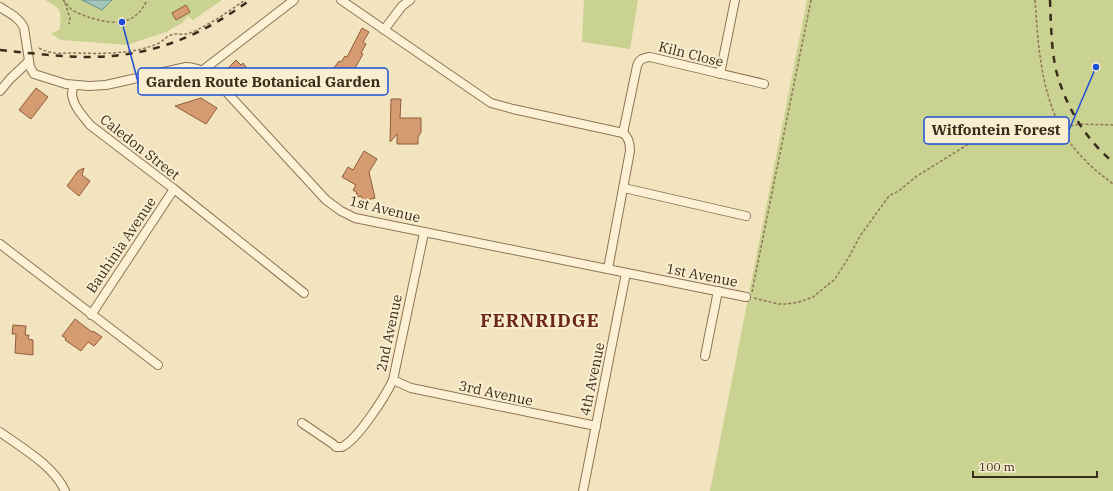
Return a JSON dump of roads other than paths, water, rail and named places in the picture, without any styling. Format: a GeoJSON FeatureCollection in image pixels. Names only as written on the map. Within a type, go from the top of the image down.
{"type":"FeatureCollection","features":[{"type":"Feature","properties":{"kind":"street"},"geometry":{"type":"LineString","coordinates":[[0,7],[17,18],[22,24],[24,28],[30,67],[34,74],[66,84],[106,85],[186,67],[203,70],[294,0]]}},
{"type":"Feature","properties":{"kind":"street"},"geometry":{"type":"LineString","coordinates":[[342,0],[491,103],[520,111],[623,133],[628,138],[630,151],[608,269]]}},
{"type":"Feature","properties":{"kind":"street"},"geometry":{"type":"LineString","coordinates":[[384,30],[402,6],[410,0]]}},
{"type":"Feature","properties":{"kind":"street"},"geometry":{"type":"LineString","coordinates":[[720,74],[735,0]]}},
{"type":"Feature","properties":{"kind":"street","name":"Kiln Close"},"geometry":{"type":"LineString","coordinates":[[623,133],[637,66],[641,59],[650,57],[764,84]]}},
{"type":"Feature","properties":{"kind":"street"},"geometry":{"type":"LineString","coordinates":[[0,91],[29,61]]}},
{"type":"Feature","properties":{"kind":"street","name":"1st Avenue"},"geometry":{"type":"LineString","coordinates":[[203,70],[219,84],[326,200],[334,207],[355,218],[746,297]]}},
{"type":"Feature","properties":{"kind":"street","name":"Caledon Street"},"geometry":{"type":"LineString","coordinates":[[74,85],[72,94],[76,106],[80,114],[90,125],[174,189],[304,293]]}},
{"type":"Feature","properties":{"kind":"street"},"geometry":{"type":"LineString","coordinates":[[624,188],[746,216]]}},
{"type":"Feature","properties":{"kind":"street","name":"Bauhinia Avenue"},"geometry":{"type":"LineString","coordinates":[[90,314],[174,189]]}},
{"type":"Feature","properties":{"kind":"street","name":"2nd Avenue"},"geometry":{"type":"LineString","coordinates":[[302,423],[336,447],[342,447],[354,438],[369,418],[392,380],[424,232]]}},
{"type":"Feature","properties":{"kind":"street","name":"Bauhinia Avenue"},"geometry":{"type":"LineString","coordinates":[[0,244],[158,365]]}},
{"type":"Feature","properties":{"kind":"street","name":"4th Avenue"},"geometry":{"type":"LineString","coordinates":[[583,491],[626,273]]}},
{"type":"Feature","properties":{"kind":"street"},"geometry":{"type":"LineString","coordinates":[[705,356],[718,291]]}},
{"type":"Feature","properties":{"kind":"street","name":"3rd Avenue"},"geometry":{"type":"LineString","coordinates":[[392,380],[418,389],[596,426]]}},
{"type":"Feature","properties":{"kind":"street"},"geometry":{"type":"LineString","coordinates":[[0,432],[49,468],[60,481],[65,491]]}},
{"type":"Feature","properties":{"kind":"water"},"geometry":{"type":"Polygon","coordinates":[[[82,0],[112,0],[102,10],[82,0]]]}},
{"type":"Feature","properties":{"kind":"railway"},"geometry":{"type":"LineString","coordinates":[[0,50],[80,57],[114,56],[136,53],[176,42],[195,34],[232,13],[250,0]]}},
{"type":"Feature","properties":{"kind":"railway"},"geometry":{"type":"LineString","coordinates":[[1050,0],[1054,61],[1065,96],[1085,132],[1113,162]]}},
{"type":"Feature","properties":{"kind":"place","name":"Garden Route Botanical Garden"},"geometry":{"type":"Point","coordinates":[122,22]}},
{"type":"Feature","properties":{"kind":"place","name":"Witfontein Forest"},"geometry":{"type":"Point","coordinates":[1096,67]}},
{"type":"Feature","properties":{"kind":"district","name":"FERNRIDGE"},"geometry":{"type":"Point","coordinates":[540,320]}}]}
